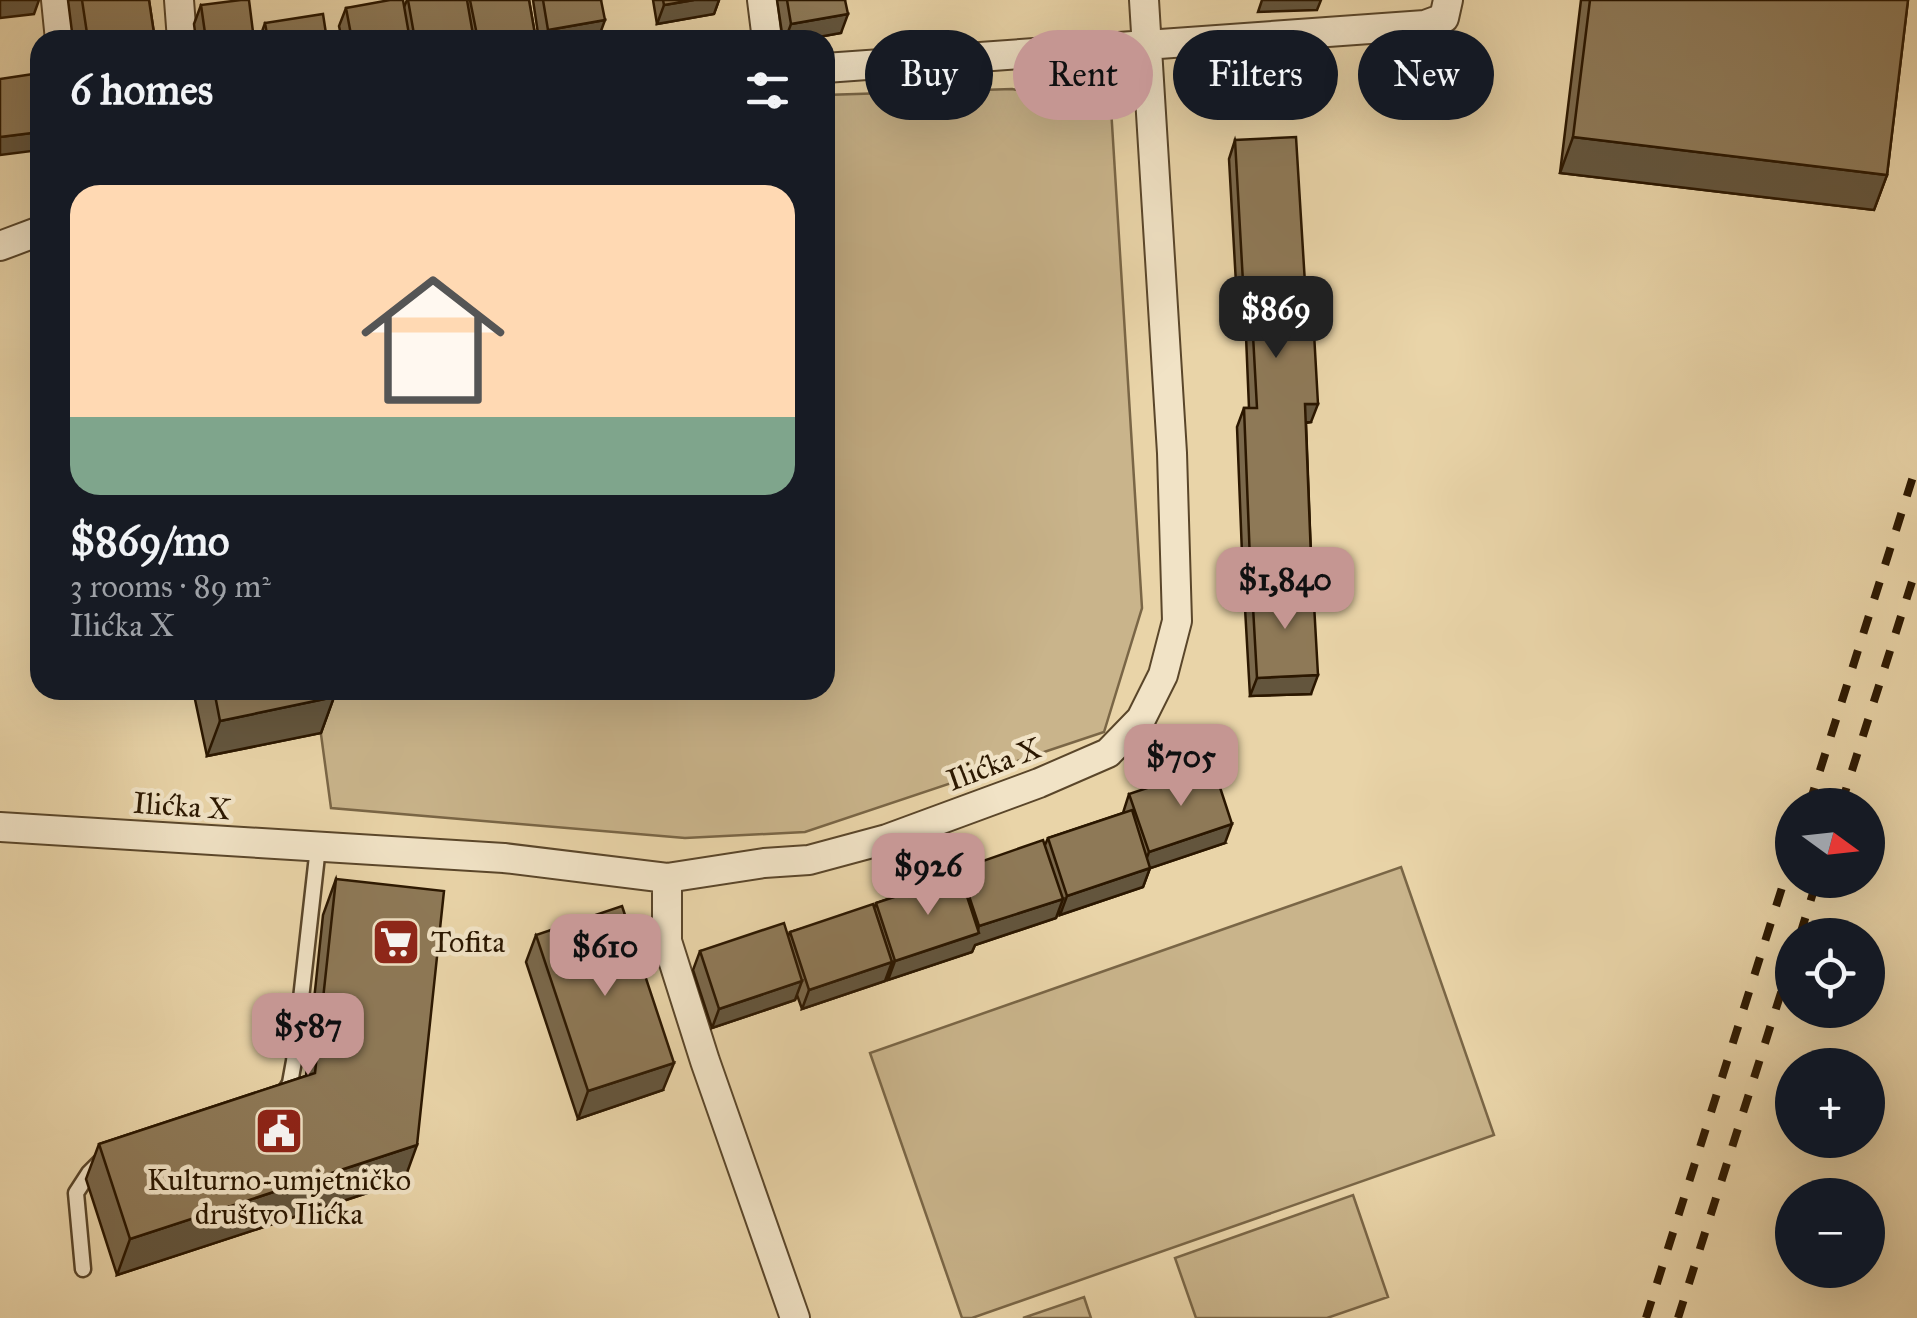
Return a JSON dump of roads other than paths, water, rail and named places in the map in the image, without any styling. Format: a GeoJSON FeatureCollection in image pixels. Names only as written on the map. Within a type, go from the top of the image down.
{"type":"FeatureCollection","features":[{"type":"Feature","properties":{"kind":"street"},"geometry":{"type":"LineString","coordinates":[[56,0],[59,30]]}},
{"type":"Feature","properties":{"kind":"street"},"geometry":{"type":"LineString","coordinates":[[179,0],[181,30]]}},
{"type":"Feature","properties":{"kind":"street"},"geometry":{"type":"LineString","coordinates":[[762,0],[766,30]]}},
{"type":"Feature","properties":{"kind":"street","name":"Ilićka X"},"geometry":{"type":"LineString","coordinates":[[1144,0],[1147,30]]}},
{"type":"Feature","properties":{"kind":"street"},"geometry":{"type":"LineString","coordinates":[[1153,45],[1425,25],[1444,18],[1448,0]]}},
{"type":"Feature","properties":{"kind":"street"},"geometry":{"type":"LineString","coordinates":[[835,67],[1013,55]]}},
{"type":"Feature","properties":{"kind":"street","name":"Ilićka X"},"geometry":{"type":"LineString","coordinates":[[0,827],[504,858],[666,878],[810,860],[886,839],[1039,783],[1108,753],[1141,719],[1164,676],[1177,621],[1172,453],[1152,120]]}},
{"type":"Feature","properties":{"kind":"street"},"geometry":{"type":"LineString","coordinates":[[0,246],[30,235]]}},
{"type":"Feature","properties":{"kind":"street"},"geometry":{"type":"LineString","coordinates":[[666,878],[667,941],[795,1318]]}},
{"type":"Feature","properties":{"kind":"lane"},"geometry":{"type":"LineString","coordinates":[[264,1105],[282,1098],[290,1083],[318,848]]}},
{"type":"Feature","properties":{"kind":"lane"},"geometry":{"type":"LineString","coordinates":[[84,1269],[76,1193],[88,1173],[102,1161],[120,1154]]}},
{"type":"Feature","properties":{"kind":"railway"},"geometry":{"type":"LineString","coordinates":[[1814,788],[1917,464]]}},
{"type":"Feature","properties":{"kind":"railway"},"geometry":{"type":"LineString","coordinates":[[1846,788],[1917,566]]}},
{"type":"Feature","properties":{"kind":"railway"},"geometry":{"type":"LineString","coordinates":[[1646,1318],[1779,898]]}},
{"type":"Feature","properties":{"kind":"railway"},"geometry":{"type":"LineString","coordinates":[[1805,918],[1811,898]]}},
{"type":"Feature","properties":{"kind":"railway"},"geometry":{"type":"LineString","coordinates":[[1678,1318],[1775,1012]]}},
{"type":"Feature","properties":{"kind":"place","name":"Tofita"},"geometry":{"type":"Point","coordinates":[396,942]}},
{"type":"Feature","properties":{"kind":"place","name":"Kulturno-umjetničko društvo Ilićka"},"geometry":{"type":"Point","coordinates":[279,1131]}}]}
